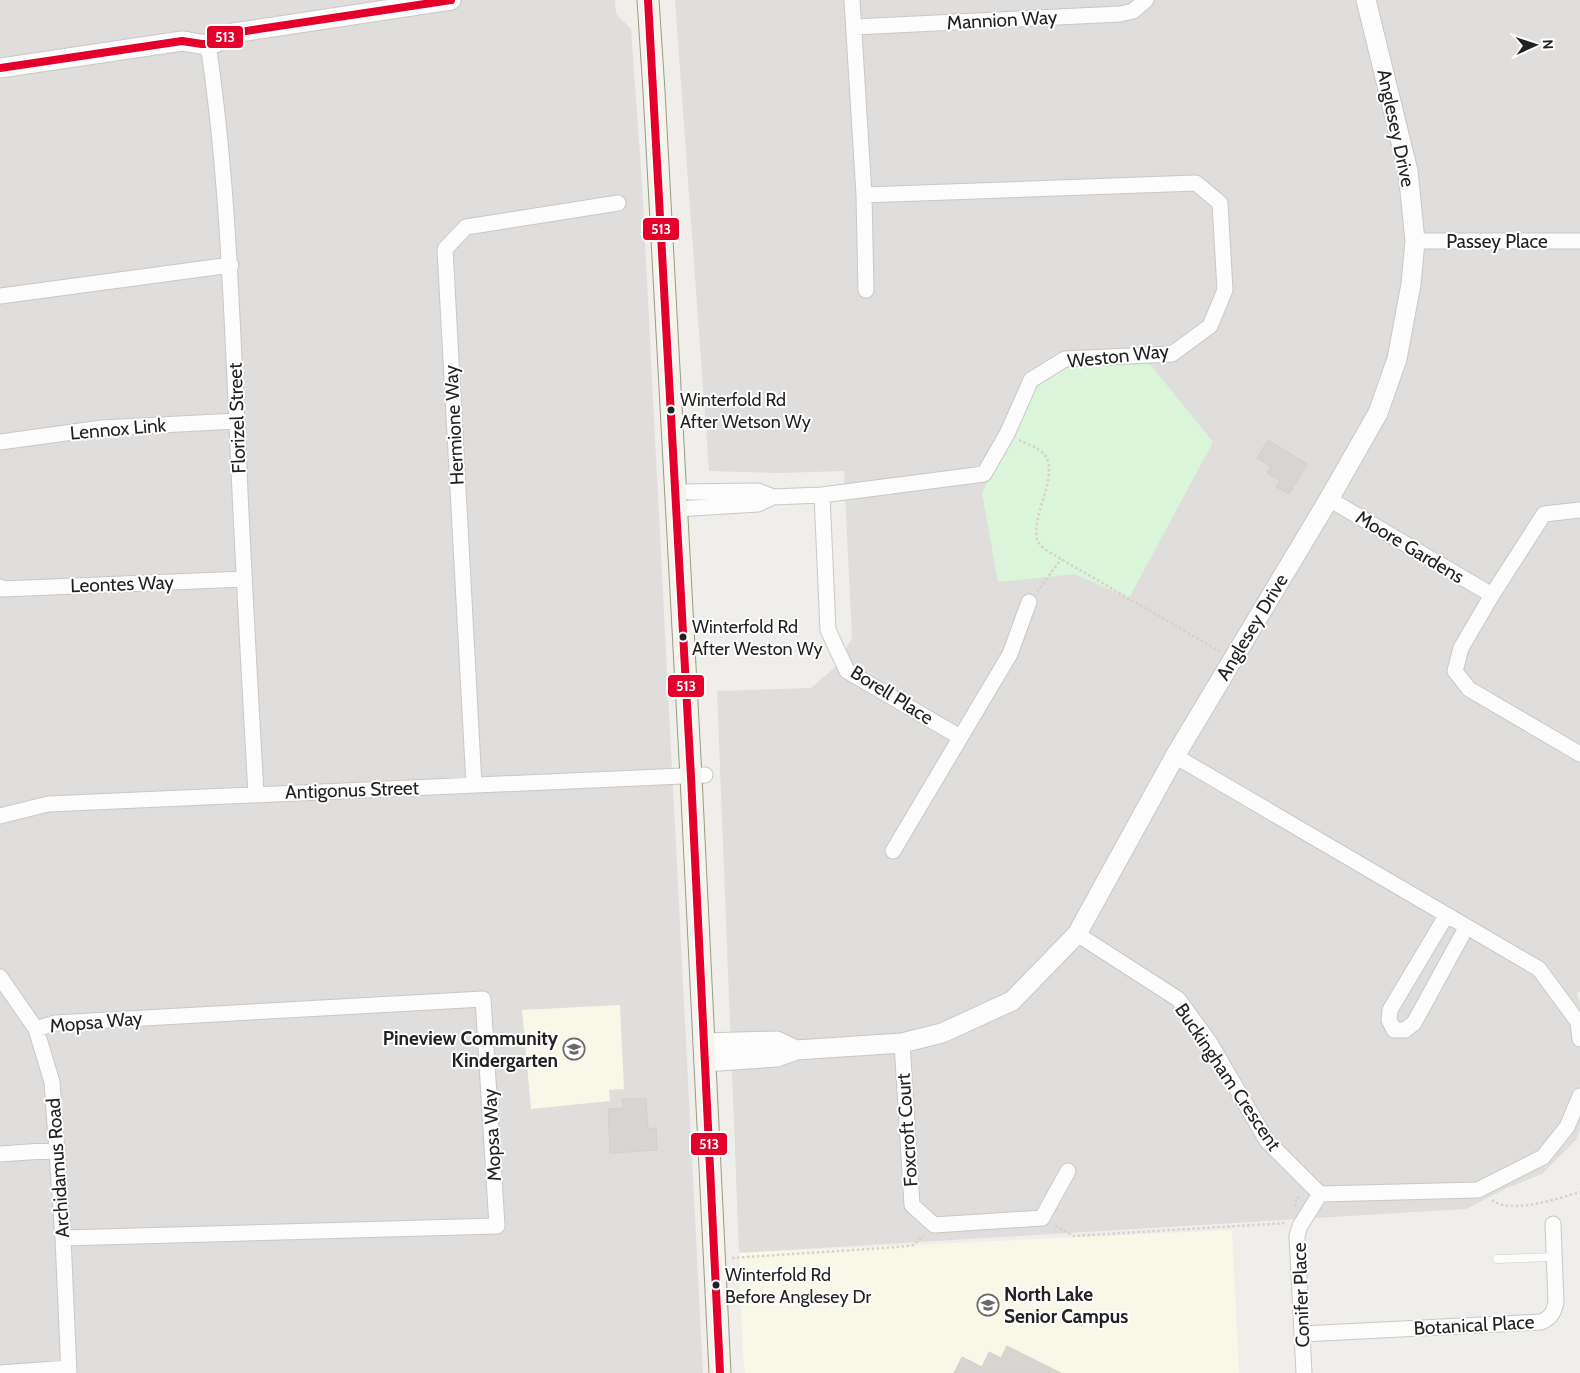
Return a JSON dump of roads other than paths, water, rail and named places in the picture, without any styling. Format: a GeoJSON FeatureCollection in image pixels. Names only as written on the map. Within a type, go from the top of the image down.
{"type":"FeatureCollection","features":[{"type":"Feature","properties":{"kind":"main road"},"geometry":{"type":"LineString","coordinates":[[648,0],[682,500],[698,776],[711,1052],[720,1373]]}},
{"type":"Feature","properties":{"kind":"main road"},"geometry":{"type":"LineString","coordinates":[[661,0],[682,500]]}},
{"type":"Feature","properties":{"kind":"main road"},"geometry":{"type":"LineString","coordinates":[[711,1052],[732,1373]]}},
{"type":"Feature","properties":{"kind":"street"},"geometry":{"type":"LineString","coordinates":[[852,0],[864,195],[866,290]]}},
{"type":"Feature","properties":{"kind":"street","name":"Mannion Way"},"geometry":{"type":"LineString","coordinates":[[854,28],[1120,14],[1133,11],[1146,0]]}},
{"type":"Feature","properties":{"kind":"street","name":"Anglesey Drive"},"geometry":{"type":"LineString","coordinates":[[711,1052],[777,1041],[796,1050],[902,1043],[942,1033],[1012,1001],[1076,934],[1175,756],[1329,499],[1378,413],[1396,359],[1411,284],[1415,241],[1408,171],[1367,0]]}},
{"type":"Feature","properties":{"kind":"street"},"geometry":{"type":"LineString","coordinates":[[0,68],[182,41],[197,44],[215,43],[223,37],[233,34],[439,1]]}},
{"type":"Feature","properties":{"kind":"street","name":"Florizel Street"},"geometry":{"type":"LineString","coordinates":[[208,44],[222,167],[230,265],[256,794]]}},
{"type":"Feature","properties":{"kind":"street","name":"Weston Way"},"geometry":{"type":"LineString","coordinates":[[682,500],[758,491],[773,497],[822,495],[984,474],[1007,434],[1031,380],[1065,358],[1172,354],[1210,326],[1225,290],[1220,203],[1196,183],[864,195]]}},
{"type":"Feature","properties":{"kind":"street","name":"Hermione Way"},"geometry":{"type":"LineString","coordinates":[[474,785],[445,248],[466,227],[618,203]]}},
{"type":"Feature","properties":{"kind":"street","name":"Passey Place"},"geometry":{"type":"LineString","coordinates":[[1415,241],[1580,241]]}},
{"type":"Feature","properties":{"kind":"street"},"geometry":{"type":"LineString","coordinates":[[0,296],[230,265]]}},
{"type":"Feature","properties":{"kind":"street","name":"Lennox Link"},"geometry":{"type":"LineString","coordinates":[[0,442],[102,428],[237,421]]}},
{"type":"Feature","properties":{"kind":"street","name":"Borell Place"},"geometry":{"type":"LineString","coordinates":[[822,495],[828,630],[846,671],[960,737]]}},
{"type":"Feature","properties":{"kind":"street","name":"Moore Gardens"},"geometry":{"type":"LineString","coordinates":[[1329,499],[1492,595]]}},
{"type":"Feature","properties":{"kind":"street"},"geometry":{"type":"LineString","coordinates":[[1580,510],[1544,514],[1492,595],[1461,648],[1455,671],[1469,689],[1580,754]]}},
{"type":"Feature","properties":{"kind":"street","name":"Leontes Way"},"geometry":{"type":"LineString","coordinates":[[0,587],[3,589],[244,579]]}},
{"type":"Feature","properties":{"kind":"street"},"geometry":{"type":"LineString","coordinates":[[893,851],[1010,654],[1029,602]]}},
{"type":"Feature","properties":{"kind":"street"},"geometry":{"type":"LineString","coordinates":[[1175,756],[1539,969],[1578,1022],[1580,1039]]}},
{"type":"Feature","properties":{"kind":"street","name":"Antigonus Street"},"geometry":{"type":"LineString","coordinates":[[0,816],[48,804],[698,776]]}},
{"type":"Feature","properties":{"kind":"street"},"geometry":{"type":"LineString","coordinates":[[1446,916],[1390,1010],[1389,1020],[1394,1030],[1405,1030],[1414,1023],[1466,928]]}},
{"type":"Feature","properties":{"kind":"street","name":"Buckingham Crescent"},"geometry":{"type":"LineString","coordinates":[[1076,934],[1178,999],[1210,1043],[1267,1141],[1320,1194]]}},
{"type":"Feature","properties":{"kind":"street","name":"Archidamus Road"},"geometry":{"type":"LineString","coordinates":[[0,977],[36,1029],[52,1082],[63,1238],[68,1370]]}},
{"type":"Feature","properties":{"kind":"street","name":"Mopsa Way"},"geometry":{"type":"LineString","coordinates":[[36,1029],[55,1023],[484,999],[497,1226],[63,1238]]}},
{"type":"Feature","properties":{"kind":"street","name":"Foxcroft Court"},"geometry":{"type":"LineString","coordinates":[[902,1043],[912,1205],[934,1225],[1041,1218],[1068,1171]]}},
{"type":"Feature","properties":{"kind":"street"},"geometry":{"type":"LineString","coordinates":[[1320,1194],[1478,1190],[1543,1157],[1567,1127],[1580,1096]]}},
{"type":"Feature","properties":{"kind":"street"},"geometry":{"type":"LineString","coordinates":[[0,1154],[57,1150]]}},
{"type":"Feature","properties":{"kind":"street","name":"Conifer Place"},"geometry":{"type":"LineString","coordinates":[[1304,1373],[1298,1236],[1300,1226],[1320,1194]]}},
{"type":"Feature","properties":{"kind":"street","name":"Botanical Place"},"geometry":{"type":"LineString","coordinates":[[1302,1334],[1541,1322],[1551,1316],[1556,1302],[1553,1224]]}},
{"type":"Feature","properties":{"kind":"street"},"geometry":{"type":"LineString","coordinates":[[0,1373],[68,1370]]}},
{"type":"Feature","properties":{"kind":"lane"},"geometry":{"type":"LineString","coordinates":[[1497,1259],[1554,1256]]}},
{"type":"Feature","properties":{"kind":"place","name":"Winterfold Rd After Wetson Wy"},"geometry":{"type":"Point","coordinates":[671,410]}},
{"type":"Feature","properties":{"kind":"place","name":"Winterfold Rd After Weston Wy"},"geometry":{"type":"Point","coordinates":[683,637]}},
{"type":"Feature","properties":{"kind":"place","name":"Pineview Community Kindergarten"},"geometry":{"type":"Point","coordinates":[574,1049]}},
{"type":"Feature","properties":{"kind":"place","name":"Winterfold Rd Before Anglesey Dr"},"geometry":{"type":"Point","coordinates":[716,1285]}},
{"type":"Feature","properties":{"kind":"place","name":"North Lake Senior Campus"},"geometry":{"type":"Point","coordinates":[988,1305]}}]}
